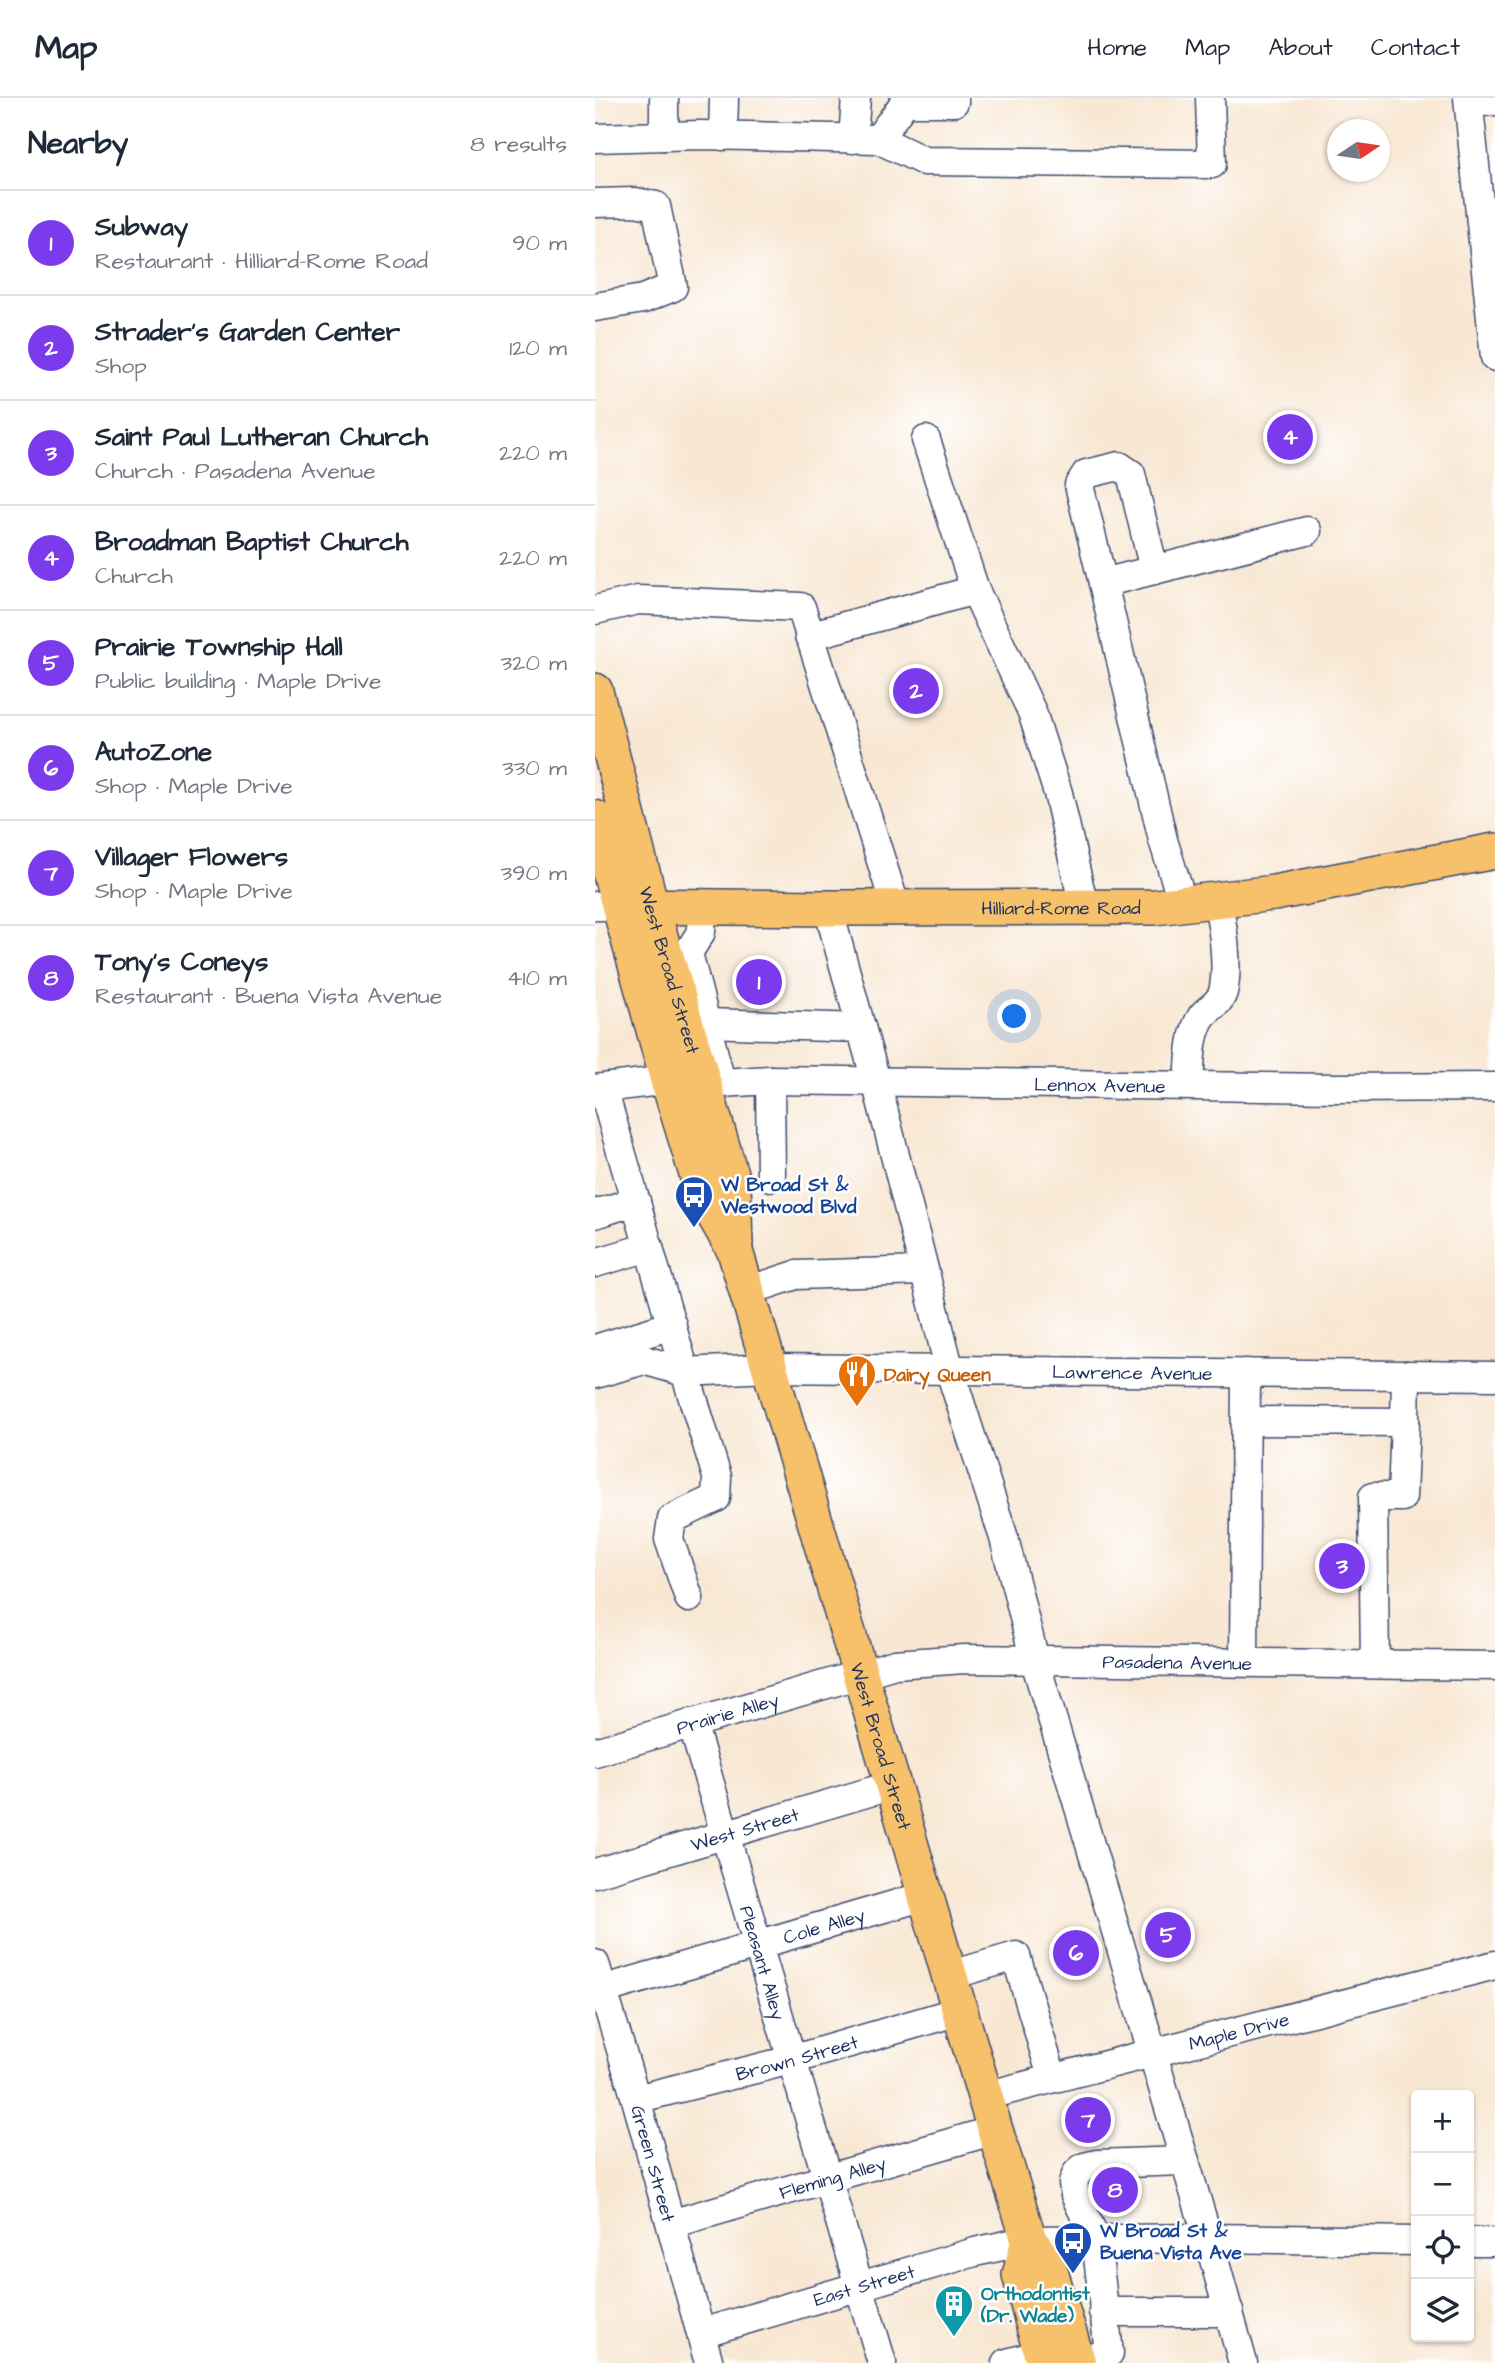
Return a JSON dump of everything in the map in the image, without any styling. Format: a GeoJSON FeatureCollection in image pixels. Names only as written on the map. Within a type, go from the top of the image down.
{"type":"FeatureCollection","features":[{"type":"Feature","properties":{"kind":"main road","name":"West Broad Street"},"geometry":{"type":"LineString","coordinates":[[595,691],[622,906],[713,1083],[733,1184],[735,1251]]}},
{"type":"Feature","properties":{"kind":"main road","name":"West Broad Street"},"geometry":{"type":"LineString","coordinates":[[595,818],[622,906],[668,1080],[704,1196],[735,1251],[948,1976],[1029,2240],[1048,2265],[1094,2360]]}},
{"type":"Feature","properties":{"kind":"main road","name":"Hilliard-Rome Road"},"geometry":{"type":"LineString","coordinates":[[622,906],[1156,907],[1274,893],[1495,851]]}},
{"type":"Feature","properties":{"kind":"main road"},"geometry":{"type":"LineString","coordinates":[[1029,2240],[1020,2276],[1042,2358]]}},
{"type":"Feature","properties":{"kind":"street"},"geometry":{"type":"LineString","coordinates":[[664,98],[664,136]]}},
{"type":"Feature","properties":{"kind":"street"},"geometry":{"type":"LineString","coordinates":[[723,136],[724,98]]}},
{"type":"Feature","properties":{"kind":"street"},"geometry":{"type":"LineString","coordinates":[[856,98],[866,139]]}},
{"type":"Feature","properties":{"kind":"street"},"geometry":{"type":"LineString","coordinates":[[866,139],[905,102],[954,102],[954,98]]}},
{"type":"Feature","properties":{"kind":"street"},"geometry":{"type":"LineString","coordinates":[[595,138],[723,136],[866,139],[924,162],[1212,164],[1210,98]]}},
{"type":"Feature","properties":{"kind":"street"},"geometry":{"type":"LineString","coordinates":[[1477,101],[1495,357]]}},
{"type":"Feature","properties":{"kind":"street"},"geometry":{"type":"LineString","coordinates":[[595,203],[635,202],[656,206],[673,287],[643,299],[595,307]]}},
{"type":"Feature","properties":{"kind":"street"},"geometry":{"type":"LineString","coordinates":[[926,440],[975,590],[1032,712],[1058,793],[1084,907]]}},
{"type":"Feature","properties":{"kind":"street"},"geometry":{"type":"LineString","coordinates":[[1154,570],[1131,474],[1119,466],[1086,474],[1079,485],[1163,840],[1183,904]]}},
{"type":"Feature","properties":{"kind":"street"},"geometry":{"type":"LineString","coordinates":[[1103,583],[1307,531]]}},
{"type":"Feature","properties":{"kind":"street"},"geometry":{"type":"LineString","coordinates":[[809,636],[975,590]]}},
{"type":"Feature","properties":{"kind":"street"},"geometry":{"type":"LineString","coordinates":[[595,610],[638,600],[800,607],[896,908]]}},
{"type":"Feature","properties":{"kind":"street"},"geometry":{"type":"LineString","coordinates":[[1189,1085],[1193,1041],[1198,1025],[1204,1014],[1218,1004],[1223,991],[1225,943],[1217,900]]}},
{"type":"Feature","properties":{"kind":"street"},"geometry":{"type":"LineString","coordinates":[[702,907],[701,932],[688,953],[706,1023],[713,1083]]}},
{"type":"Feature","properties":{"kind":"street"},"geometry":{"type":"LineString","coordinates":[[828,908],[876,1081],[950,1371],[1004,1538],[1035,1661],[1153,2051],[1243,2363]]}},
{"type":"Feature","properties":{"kind":"street"},"geometry":{"type":"LineString","coordinates":[[706,1023],[861,1028]]}},
{"type":"Feature","properties":{"kind":"street"},"geometry":{"type":"LineString","coordinates":[[668,1080],[599,1089],[604,1129],[636,1201],[717,1477],[716,1498],[672,1519],[669,1539],[688,1598]]}},
{"type":"Feature","properties":{"kind":"street"},"geometry":{"type":"LineString","coordinates":[[770,1080],[771,1177]]}},
{"type":"Feature","properties":{"kind":"street","name":"Lennox Avenue"},"geometry":{"type":"LineString","coordinates":[[713,1083],[770,1080],[1495,1087]]}},
{"type":"Feature","properties":{"kind":"street"},"geometry":{"type":"LineString","coordinates":[[595,1214],[636,1201]]}},
{"type":"Feature","properties":{"kind":"street"},"geometry":{"type":"LineString","coordinates":[[595,1263],[649,1247]]}},
{"type":"Feature","properties":{"kind":"street"},"geometry":{"type":"LineString","coordinates":[[747,1291],[796,1275],[924,1271]]}},
{"type":"Feature","properties":{"kind":"street"},"geometry":{"type":"LineString","coordinates":[[595,1349],[672,1325]]}},
{"type":"Feature","properties":{"kind":"street","name":"Lawrence Avenue"},"geometry":{"type":"LineString","coordinates":[[595,1374],[643,1360],[685,1372],[769,1368],[1495,1377]]}},
{"type":"Feature","properties":{"kind":"street"},"geometry":{"type":"LineString","coordinates":[[1244,1662],[1246,1373]]}},
{"type":"Feature","properties":{"kind":"street"},"geometry":{"type":"LineString","coordinates":[[1375,1664],[1373,1497],[1402,1497],[1406,1376]]}},
{"type":"Feature","properties":{"kind":"street"},"geometry":{"type":"LineString","coordinates":[[1246,1421],[1405,1422]]}},
{"type":"Feature","properties":{"kind":"street","name":"Pasadena Avenue"},"geometry":{"type":"LineString","coordinates":[[860,1674],[895,1664],[964,1660],[1495,1666]]}},
{"type":"Feature","properties":{"kind":"street","name":"Prairie Alley"},"geometry":{"type":"LineString","coordinates":[[595,1752],[860,1674]]}},
{"type":"Feature","properties":{"kind":"street","name":"Pleasant Alley"},"geometry":{"type":"LineString","coordinates":[[692,1723],[881,2363]]}},
{"type":"Feature","properties":{"kind":"street","name":"West Street"},"geometry":{"type":"LineString","coordinates":[[595,1873],[893,1785]]}},
{"type":"Feature","properties":{"kind":"street","name":"Cole Alley"},"geometry":{"type":"LineString","coordinates":[[599,1977],[757,1945],[925,1895]]}},
{"type":"Feature","properties":{"kind":"street"},"geometry":{"type":"LineString","coordinates":[[948,1976],[1016,1956],[1052,2077]]}},
{"type":"Feature","properties":{"kind":"street","name":"Maple Drive"},"geometry":{"type":"LineString","coordinates":[[985,2096],[1495,1965]]}},
{"type":"Feature","properties":{"kind":"street","name":"Green Street"},"geometry":{"type":"LineString","coordinates":[[599,1977],[636,2099],[709,2363]]}},
{"type":"Feature","properties":{"kind":"street","name":"Brown Street"},"geometry":{"type":"LineString","coordinates":[[636,2099],[791,2060],[959,2011]]}},
{"type":"Feature","properties":{"kind":"street","name":"Fleming Alley"},"geometry":{"type":"LineString","coordinates":[[671,2224],[995,2130]]}},
{"type":"Feature","properties":{"kind":"street"},"geometry":{"type":"LineString","coordinates":[[1094,2360],[1104,2312],[1096,2239],[1075,2194],[1073,2183],[1077,2173],[1084,2167],[1095,2164],[1185,2161]]}},
{"type":"Feature","properties":{"kind":"street","name":"East Street"},"geometry":{"type":"LineString","coordinates":[[701,2333],[975,2252],[1029,2240],[1208,2238],[1411,2241]]}},
{"type":"Feature","properties":{"kind":"street"},"geometry":{"type":"LineString","coordinates":[[1474,2242],[1495,2242]]}},
{"type":"Feature","properties":{"kind":"street"},"geometry":{"type":"LineString","coordinates":[[1104,2312],[1229,2312]]}},
{"type":"Feature","properties":{"kind":"street"},"geometry":{"type":"LineString","coordinates":[[1007,2363],[1042,2358]]}},
{"type":"Feature","properties":{"kind":"place","name":"Broadman Baptist Church"},"geometry":{"type":"Point","coordinates":[1290,437]}},
{"type":"Feature","properties":{"kind":"place","name":"Strader's Garden Center"},"geometry":{"type":"Point","coordinates":[916,691]}},
{"type":"Feature","properties":{"kind":"place","name":"Subway"},"geometry":{"type":"Point","coordinates":[759,982]}},
{"type":"Feature","properties":{"kind":"place","name":"W Broad St & Westwood Blvd"},"geometry":{"type":"Point","coordinates":[694,1229]}},
{"type":"Feature","properties":{"kind":"place","name":"Dairy Queen"},"geometry":{"type":"Point","coordinates":[857,1408]}},
{"type":"Feature","properties":{"kind":"place","name":"Saint Paul Lutheran Church"},"geometry":{"type":"Point","coordinates":[1342,1566]}},
{"type":"Feature","properties":{"kind":"place","name":"Prairie Township Hall"},"geometry":{"type":"Point","coordinates":[1168,1935]}},
{"type":"Feature","properties":{"kind":"place","name":"AutoZone"},"geometry":{"type":"Point","coordinates":[1076,1953]}},
{"type":"Feature","properties":{"kind":"place","name":"Villager Flowers"},"geometry":{"type":"Point","coordinates":[1088,2120]}},
{"type":"Feature","properties":{"kind":"place","name":"Tony's Coneys"},"geometry":{"type":"Point","coordinates":[1115,2190]}},
{"type":"Feature","properties":{"kind":"place","name":"W Broad St & Buena Vista Ave"},"geometry":{"type":"Point","coordinates":[1073,2275]}},
{"type":"Feature","properties":{"kind":"place","name":"Orthodontist (Dr. Wade)"},"geometry":{"type":"Point","coordinates":[954,2338]}}]}
